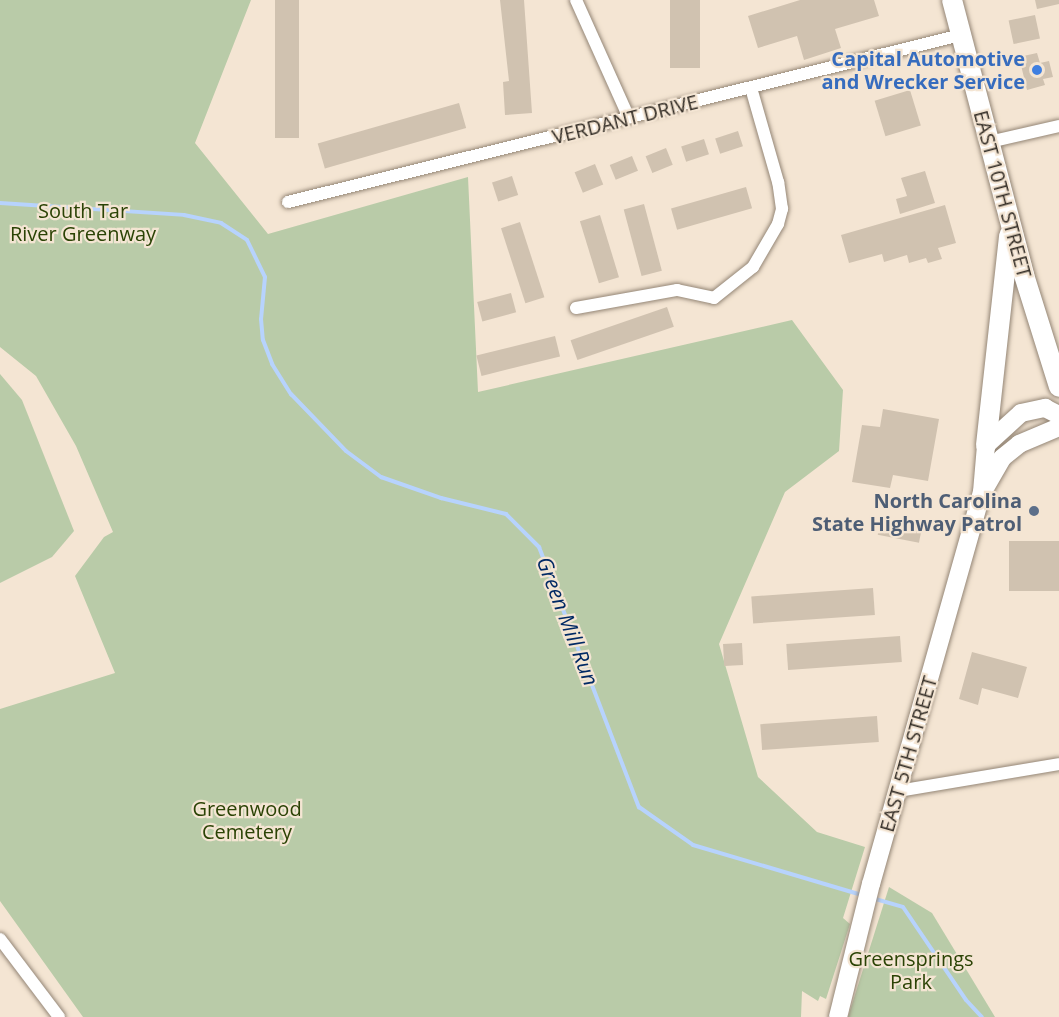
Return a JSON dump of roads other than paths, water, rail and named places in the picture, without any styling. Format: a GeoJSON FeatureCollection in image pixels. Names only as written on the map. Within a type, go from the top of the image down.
{"type":"FeatureCollection","features":[{"type":"Feature","properties":{"kind":"main road","name":"EAST 10TH STREET"},"geometry":{"type":"LineString","coordinates":[[952,0],[1010,224],[1059,387]]}},
{"type":"Feature","properties":{"kind":"main road"},"geometry":{"type":"LineString","coordinates":[[986,444],[1010,224]]}},
{"type":"Feature","properties":{"kind":"main road"},"geometry":{"type":"LineString","coordinates":[[986,444],[1021,413],[1045,408],[1059,415]]}},
{"type":"Feature","properties":{"kind":"main road","name":"EAST 5TH STREET"},"geometry":{"type":"LineString","coordinates":[[982,492],[1002,458],[1019,444],[1059,427]]}},
{"type":"Feature","properties":{"kind":"main road","name":"EAST 5TH STREET"},"geometry":{"type":"LineString","coordinates":[[838,1017],[871,884],[982,492],[986,444]]}},
{"type":"Feature","properties":{"kind":"street"},"geometry":{"type":"LineString","coordinates":[[576,0],[629,118]]}},
{"type":"Feature","properties":{"kind":"street","name":"VERDANT DRIVE"},"geometry":{"type":"LineString","coordinates":[[288,202],[962,36]]}},
{"type":"Feature","properties":{"kind":"street"},"geometry":{"type":"LineString","coordinates":[[576,308],[677,290],[714,298],[753,267],[778,224],[782,209],[776,170],[751,88]]}},
{"type":"Feature","properties":{"kind":"street"},"geometry":{"type":"LineString","coordinates":[[989,142],[1059,126]]}},
{"type":"Feature","properties":{"kind":"street"},"geometry":{"type":"LineString","coordinates":[[898,791],[1059,764]]}},
{"type":"Feature","properties":{"kind":"street"},"geometry":{"type":"LineString","coordinates":[[0,939],[59,1017]]}},
{"type":"Feature","properties":{"kind":"waterway","name":"Green Mill Run"},"geometry":{"type":"LineString","coordinates":[[0,203],[184,215],[221,223],[247,240],[265,277],[261,319],[263,340],[272,364],[291,394],[346,451],[381,477],[441,498],[506,514],[539,547],[639,807],[693,845],[862,895]]}},
{"type":"Feature","properties":{"kind":"waterway","name":"Green Mill Run"},"geometry":{"type":"LineString","coordinates":[[872,898],[903,907],[966,1000],[982,1017]]}},
{"type":"Feature","properties":{"kind":"place","name":"Capital Automotive and Wrecker Service"},"geometry":{"type":"Point","coordinates":[1037,70]}},
{"type":"Feature","properties":{"kind":"place","name":"North Carolina State Highway Patrol"},"geometry":{"type":"Point","coordinates":[1034,511]}},
{"type":"Feature","properties":{"kind":"park label","name":"South Tar River Greenway"},"geometry":{"type":"Point","coordinates":[83,222]}},
{"type":"Feature","properties":{"kind":"park label","name":"Greenwood Cemetery"},"geometry":{"type":"Point","coordinates":[247,820]}},
{"type":"Feature","properties":{"kind":"park label","name":"Greensprings Park"},"geometry":{"type":"Point","coordinates":[911,970]}}]}
